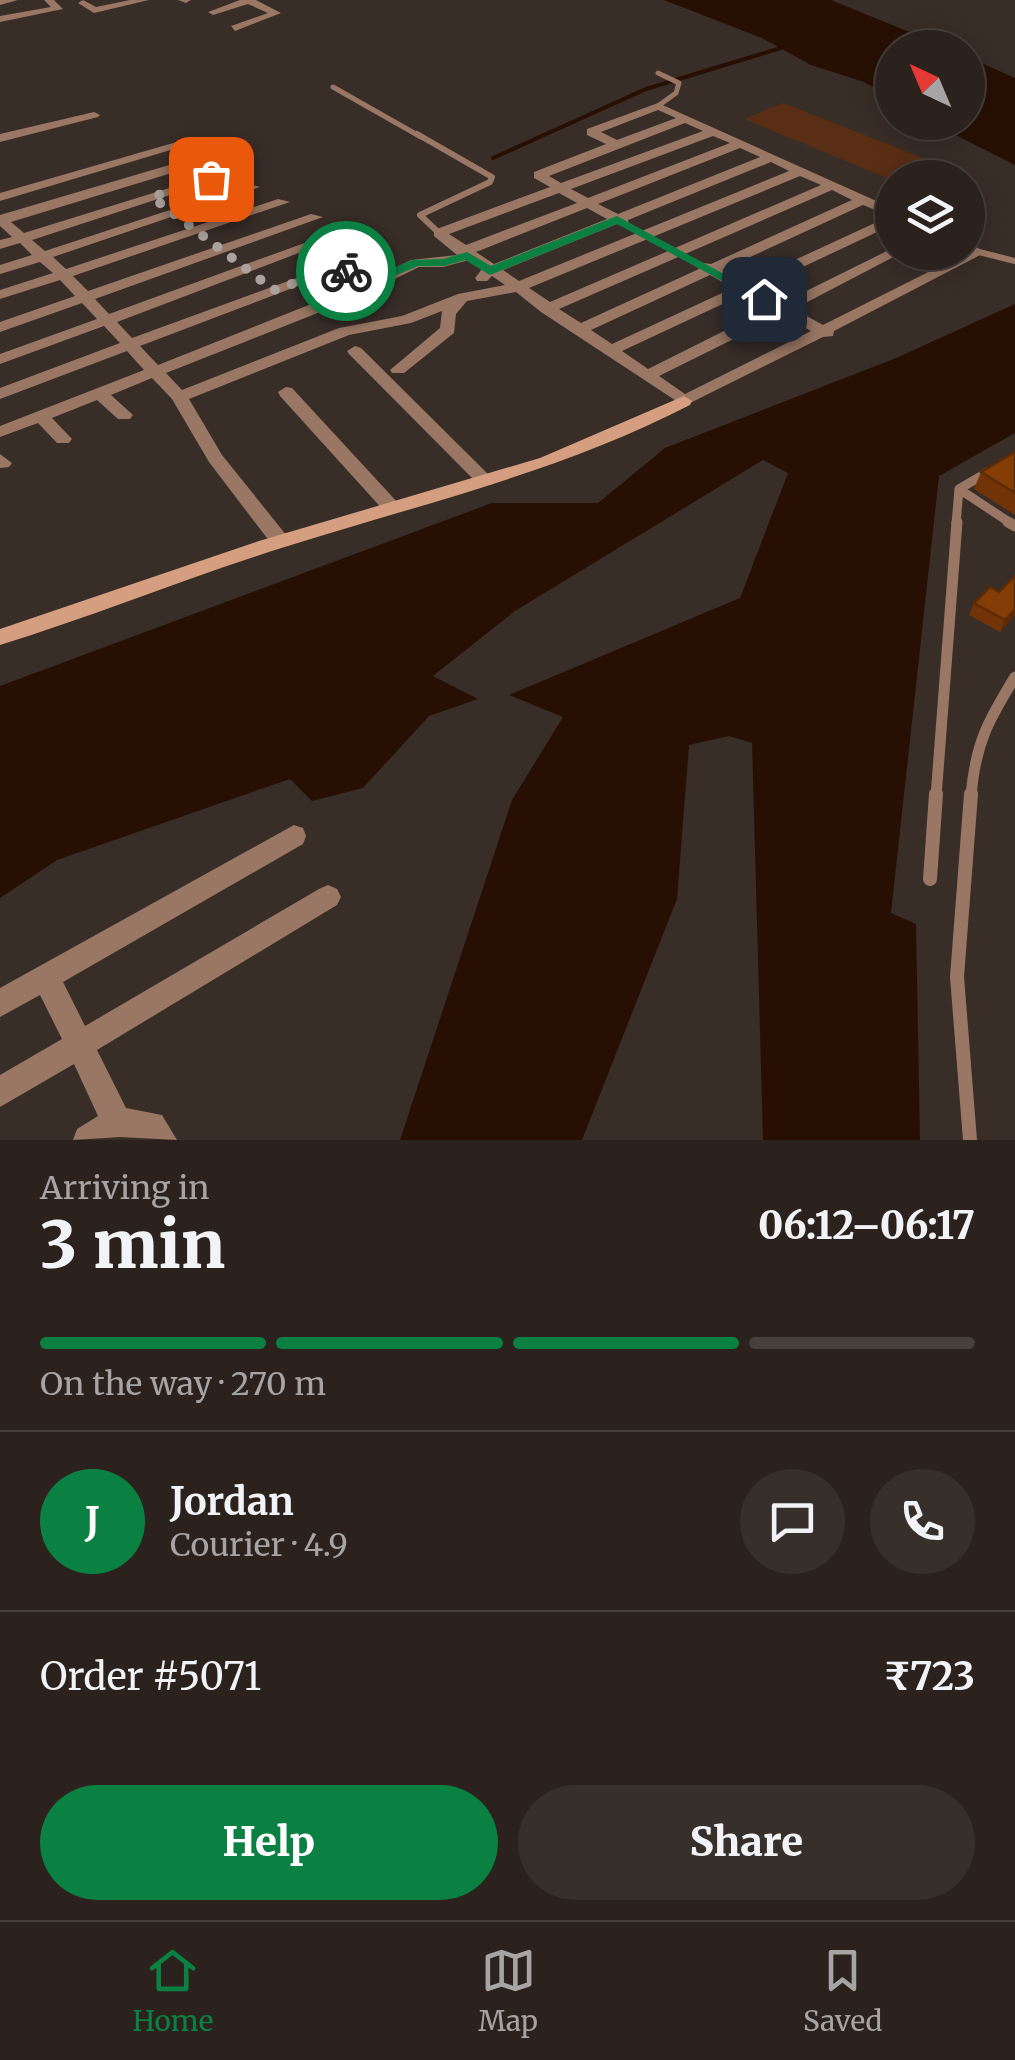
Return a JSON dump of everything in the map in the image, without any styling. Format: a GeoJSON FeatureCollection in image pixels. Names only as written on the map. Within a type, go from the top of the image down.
{"type":"FeatureCollection","features":[{"type":"Feature","properties":{"kind":"street"},"geometry":{"type":"LineString","coordinates":[[0,2],[13,0]]}},
{"type":"Feature","properties":{"kind":"street"},"geometry":{"type":"LineString","coordinates":[[201,5],[218,0]]}},
{"type":"Feature","properties":{"kind":"street"},"geometry":{"type":"LineString","coordinates":[[213,12],[248,0],[276,13],[235,28]]}},
{"type":"Feature","properties":{"kind":"street"},"geometry":{"type":"LineString","coordinates":[[0,10],[53,2],[130,7],[151,2]]}},
{"type":"Feature","properties":{"kind":"street"},"geometry":{"type":"LineString","coordinates":[[0,19],[53,2]]}},
{"type":"Feature","properties":{"kind":"street"},"geometry":{"type":"LineString","coordinates":[[93,5],[111,18]]}},
{"type":"Feature","properties":{"kind":"street"},"geometry":{"type":"LineString","coordinates":[[223,20],[264,7]]}},
{"type":"Feature","properties":{"kind":"street"},"geometry":{"type":"LineString","coordinates":[[616,144],[590,132],[658,106],[875,206]]}},
{"type":"Feature","properties":{"kind":"street"},"geometry":{"type":"LineString","coordinates":[[0,138],[94,115]]}},
{"type":"Feature","properties":{"kind":"street"},"geometry":{"type":"LineString","coordinates":[[685,119],[539,175],[826,332]]}},
{"type":"Feature","properties":{"kind":"street"},"geometry":{"type":"LineString","coordinates":[[684,402],[464,254],[440,233],[712,132]]}},
{"type":"Feature","properties":{"kind":"street"},"geometry":{"type":"LineString","coordinates":[[0,197],[198,140]]}},
{"type":"Feature","properties":{"kind":"street"},"geometry":{"type":"LineString","coordinates":[[136,142],[152,154]]}},
{"type":"Feature","properties":{"kind":"street"},"geometry":{"type":"LineString","coordinates":[[0,432],[354,294],[416,262],[444,263],[739,144]]}},
{"type":"Feature","properties":{"kind":"street"},"geometry":{"type":"LineString","coordinates":[[1,220],[220,154]]}},
{"type":"Feature","properties":{"kind":"street"},"geometry":{"type":"LineString","coordinates":[[398,370],[448,330],[448,313],[490,271],[770,158]]}},
{"type":"Feature","properties":{"kind":"street"},"geometry":{"type":"LineString","coordinates":[[112,166],[274,290]]}},
{"type":"Feature","properties":{"kind":"street"},"geometry":{"type":"LineString","coordinates":[[0,245],[241,170]]}},
{"type":"Feature","properties":{"kind":"street"},"geometry":{"type":"LineString","coordinates":[[179,397],[345,330],[406,320],[463,297],[515,288],[800,172]]}},
{"type":"Feature","properties":{"kind":"street"},"geometry":{"type":"LineString","coordinates":[[546,309],[831,186]]}},
{"type":"Feature","properties":{"kind":"street"},"geometry":{"type":"LineString","coordinates":[[0,270],[254,187]]}},
{"type":"Feature","properties":{"kind":"street"},"geometry":{"type":"LineString","coordinates":[[578,330],[864,200]]}},
{"type":"Feature","properties":{"kind":"street"},"geometry":{"type":"LineString","coordinates":[[0,295],[283,202]]}},
{"type":"Feature","properties":{"kind":"street"},"geometry":{"type":"LineString","coordinates":[[0,327],[316,216]]}},
{"type":"Feature","properties":{"kind":"street"},"geometry":{"type":"LineString","coordinates":[[1,220],[86,296],[179,397],[215,458],[280,541]]}},
{"type":"Feature","properties":{"kind":"street"},"geometry":{"type":"LineString","coordinates":[[610,351],[875,224]]}},
{"type":"Feature","properties":{"kind":"street"},"geometry":{"type":"LineString","coordinates":[[0,359],[326,240]]}},
{"type":"Feature","properties":{"kind":"street"},"geometry":{"type":"LineString","coordinates":[[646,376],[875,262]]}},
{"type":"Feature","properties":{"kind":"street"},"geometry":{"type":"LineString","coordinates":[[0,637],[280,541],[565,458],[640,426],[826,332],[937,270]]}},
{"type":"Feature","properties":{"kind":"street"},"geometry":{"type":"LineString","coordinates":[[0,394],[274,290],[336,271],[350,271],[373,281]]}},
{"type":"Feature","properties":{"kind":"street"},"geometry":{"type":"LineString","coordinates":[[355,351],[485,480]]}},
{"type":"Feature","properties":{"kind":"street"},"geometry":{"type":"LineString","coordinates":[[286,392],[392,508]]}},
{"type":"Feature","properties":{"kind":"street"},"geometry":{"type":"LineString","coordinates":[[99,393],[124,415]]}},
{"type":"Feature","properties":{"kind":"street"},"geometry":{"type":"LineString","coordinates":[[40,416],[63,439]]}},
{"type":"Feature","properties":{"kind":"street"},"geometry":{"type":"LineString","coordinates":[[0,1002],[294,836]]}},
{"type":"Feature","properties":{"kind":"street"},"geometry":{"type":"LineString","coordinates":[[0,1092],[328,897]]}},
{"type":"Feature","properties":{"kind":"street"},"geometry":{"type":"LineString","coordinates":[[46,977],[118,1122]]}},
{"type":"Feature","properties":{"kind":"street"},"geometry":{"type":"LineString","coordinates":[[88,1140],[118,1122],[151,1126],[162,1140]]}},
{"type":"Feature","properties":{"kind":"lane"},"geometry":{"type":"LineString","coordinates":[[658,73],[678,83],[676,93],[658,106]]}},
{"type":"Feature","properties":{"kind":"lane"},"geometry":{"type":"LineString","coordinates":[[333,87],[492,176],[490,182],[420,215],[440,233]]}},
{"type":"Feature","properties":{"kind":"lane"},"geometry":{"type":"LineString","coordinates":[[985,253],[1015,262]]}},
{"type":"Feature","properties":{"kind":"lane"},"geometry":{"type":"LineString","coordinates":[[959,489],[1001,464]]}},
{"type":"Feature","properties":{"kind":"lane"},"geometry":{"type":"LineString","coordinates":[[959,489],[1015,526]]}},
{"type":"Feature","properties":{"kind":"lane"},"geometry":{"type":"LineString","coordinates":[[930,878],[959,489]]}},
{"type":"Feature","properties":{"kind":"lane"},"geometry":{"type":"LineString","coordinates":[[970,1140],[957,977],[974,761],[983,728],[1015,678]]}},
{"type":"Feature","properties":{"kind":"shaded area"},"geometry":{"type":"Polygon","coordinates":[[[664,0],[831,0],[904,30],[875,30],[875,88],[811,65],[762,38],[664,0]]]}},
{"type":"Feature","properties":{"kind":"shaded area"},"geometry":{"type":"Polygon","coordinates":[[[985,65],[1015,78],[1015,165],[966,140],[985,140],[985,65]]]}},
{"type":"Feature","properties":{"kind":"shaded area"},"geometry":{"type":"Polygon","coordinates":[[[783,103],[928,160],[875,160],[875,173],[744,119],[783,103]]]}},
{"type":"Feature","properties":{"kind":"shaded area"},"geometry":{"type":"Polygon","coordinates":[[[1015,304],[1015,433],[939,476],[891,913],[916,924],[920,1140],[763,1140],[752,743],[729,736],[689,745],[677,899],[582,1140],[400,1140],[512,800],[563,717],[509,695],[740,598],[788,473],[763,460],[515,611],[433,676],[478,699],[429,716],[363,788],[312,801],[290,779],[57,860],[0,898],[0,686],[492,503],[598,503],[665,448],[896,358],[1015,304]]]}},
{"type":"Feature","properties":{"kind":"building"},"geometry":{"type":"Polygon","coordinates":[[[1015,452],[1015,493],[981,472],[1015,452]]]}},
{"type":"Feature","properties":{"kind":"building"},"geometry":{"type":"Polygon","coordinates":[[[1015,576],[1015,609],[1005,620],[974,603],[990,587],[999,592],[1015,576]]]}},
{"type":"Feature","properties":{"kind":"waterway"},"geometry":{"type":"LineString","coordinates":[[493,158],[646,89],[781,48]]}},
{"type":"Feature","properties":{"kind":"way so far"},"geometry":{"type":"LineString","coordinates":[[211,179],[152,197],[274,290],[321,274],[346,271]]}},
{"type":"Feature","properties":{"kind":"route"},"geometry":{"type":"LineString","coordinates":[[346,271],[373,281],[416,262],[444,263],[467,256],[490,271],[617,220],[764,299]]}}]}
